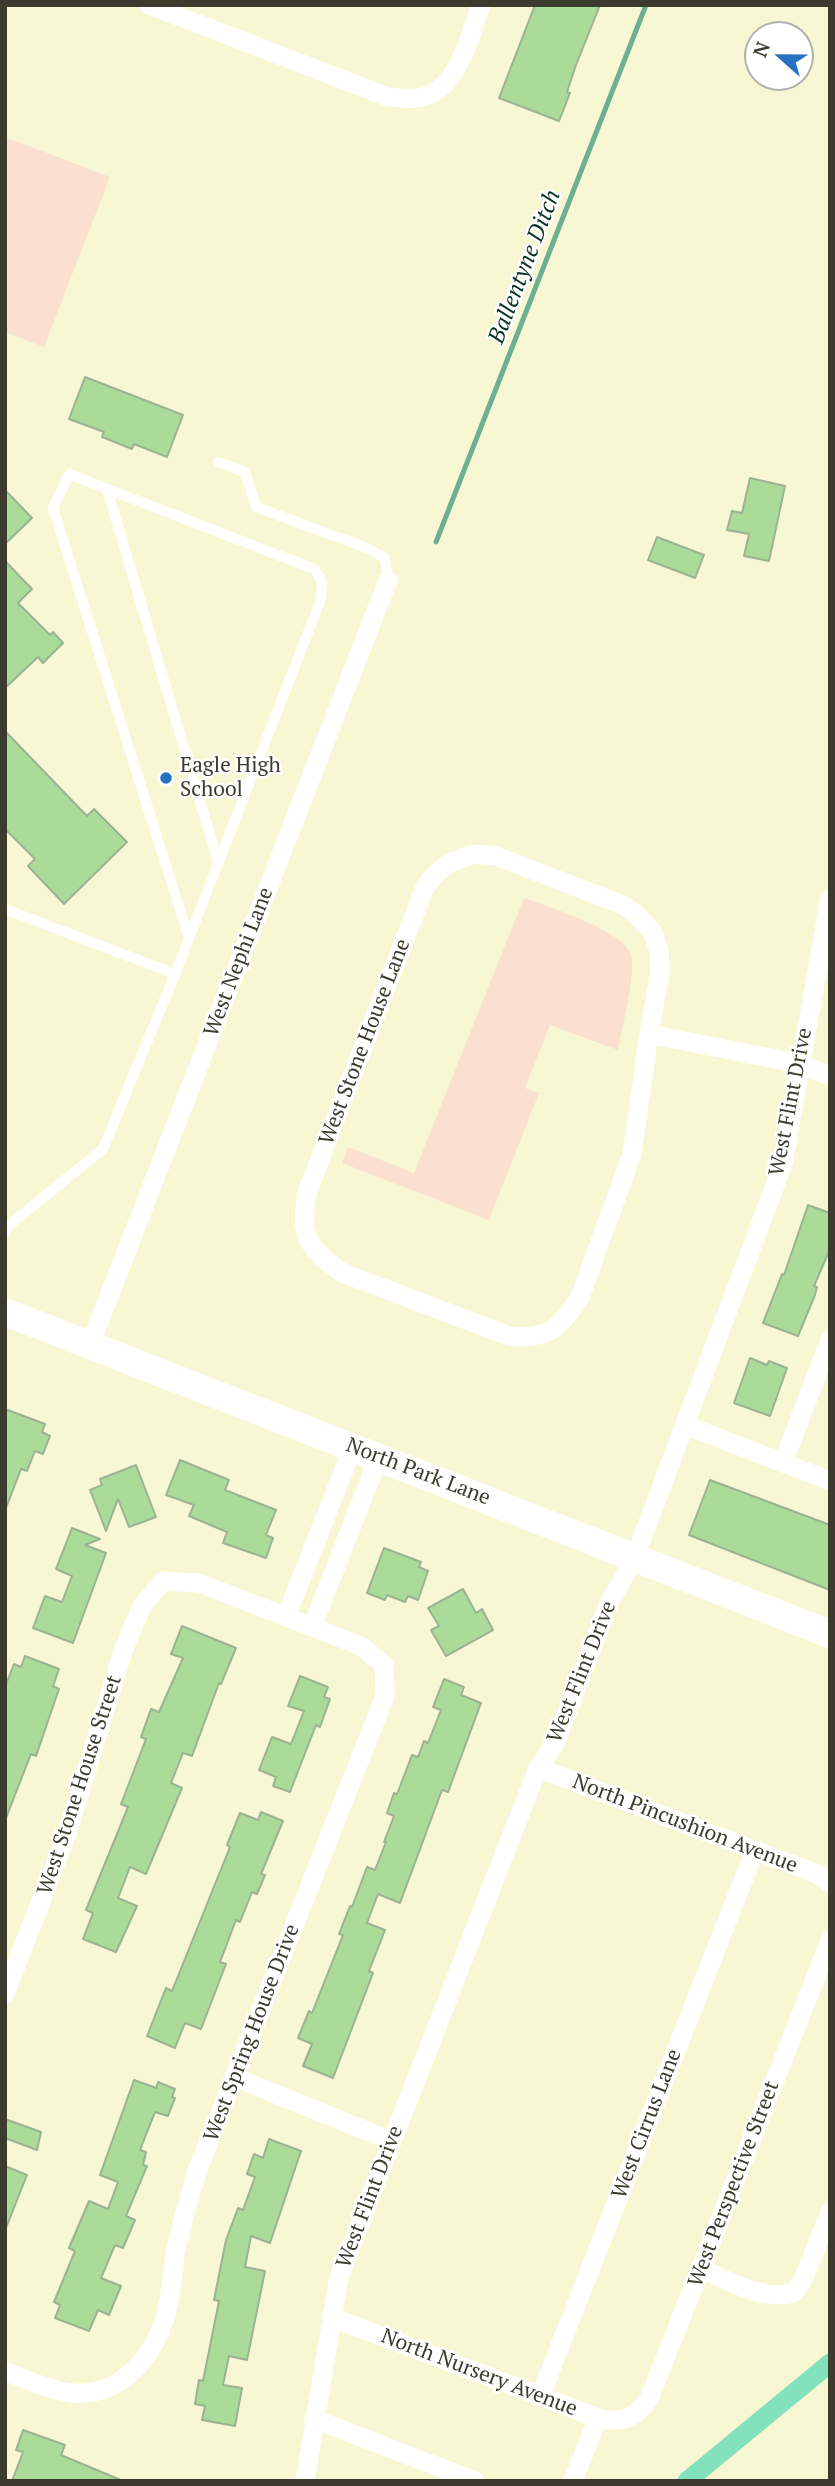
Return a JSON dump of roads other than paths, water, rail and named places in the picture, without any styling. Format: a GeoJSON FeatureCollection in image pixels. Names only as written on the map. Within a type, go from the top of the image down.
{"type":"FeatureCollection","features":[{"type":"Feature","properties":{"kind":"street"},"geometry":{"type":"LineString","coordinates":[[149,5],[192,13],[388,97],[411,99],[430,95],[444,85],[456,67],[481,5]]}},
{"type":"Feature","properties":{"kind":"street","name":"West Nephi Lane"},"geometry":{"type":"LineString","coordinates":[[90,1345],[388,580]]}},
{"type":"Feature","properties":{"kind":"street","name":"West Stone House Lane"},"geometry":{"type":"LineString","coordinates":[[475,854],[496,856],[623,905],[638,916],[653,933],[660,951],[660,972],[649,1034],[632,1154],[580,1297],[567,1315],[549,1332],[528,1338],[509,1336],[343,1273],[322,1259],[307,1240],[302,1215],[308,1191],[425,887],[439,869],[456,859],[475,854]]}},
{"type":"Feature","properties":{"kind":"street","name":"West Flint Drive"},"geometry":{"type":"LineString","coordinates":[[305,2481],[339,2277],[538,1768],[555,1744],[609,1603],[635,1557],[783,1164],[830,898]]}},
{"type":"Feature","properties":{"kind":"street"},"geometry":{"type":"LineString","coordinates":[[649,1034],[800,1064],[830,1076]]}},
{"type":"Feature","properties":{"kind":"street","name":"North Park Lane"},"geometry":{"type":"LineString","coordinates":[[5,1312],[830,1633]]}},
{"type":"Feature","properties":{"kind":"street"},"geometry":{"type":"LineString","coordinates":[[783,1463],[830,1340]]}},
{"type":"Feature","properties":{"kind":"street"},"geometry":{"type":"LineString","coordinates":[[685,1425],[830,1481]]}},
{"type":"Feature","properties":{"kind":"street"},"geometry":{"type":"LineString","coordinates":[[353,1447],[286,1617],[313,1627],[379,1457]]}},
{"type":"Feature","properties":{"kind":"street","name":"West Stone House Street"},"geometry":{"type":"LineString","coordinates":[[5,1994],[67,1834],[124,1648],[142,1606],[163,1581],[199,1583],[286,1617]]}},
{"type":"Feature","properties":{"kind":"street","name":"West Spring House Drive"},"geometry":{"type":"LineString","coordinates":[[5,2371],[50,2389],[74,2393],[109,2389],[137,2368],[154,2346],[167,2313],[176,2251],[188,2200],[385,1696],[384,1665],[361,1646],[313,1627]]}},
{"type":"Feature","properties":{"kind":"street","name":"North Pincushion Avenue"},"geometry":{"type":"LineString","coordinates":[[538,1768],[817,1874],[830,1883]]}},
{"type":"Feature","properties":{"kind":"street","name":"West Cirrus Lane"},"geometry":{"type":"LineString","coordinates":[[540,2398],[755,1850]]}},
{"type":"Feature","properties":{"kind":"street","name":"West Perspective Street"},"geometry":{"type":"LineString","coordinates":[[627,2420],[640,2411],[649,2399],[830,1941]]}},
{"type":"Feature","properties":{"kind":"street"},"geometry":{"type":"LineString","coordinates":[[234,2077],[391,2141]]}},
{"type":"Feature","properties":{"kind":"street"},"geometry":{"type":"LineString","coordinates":[[701,2269],[766,2295],[781,2296],[793,2293],[803,2280],[830,2212]]}},
{"type":"Feature","properties":{"kind":"street","name":"North Nursery Avenue"},"geometry":{"type":"LineString","coordinates":[[331,2317],[540,2398],[613,2422],[627,2420]]}},
{"type":"Feature","properties":{"kind":"street"},"geometry":{"type":"LineString","coordinates":[[573,2481],[598,2418]]}},
{"type":"Feature","properties":{"kind":"street"},"geometry":{"type":"LineString","coordinates":[[314,2419],[475,2481]]}},
{"type":"Feature","properties":{"kind":"lane"},"geometry":{"type":"LineString","coordinates":[[218,462],[245,472],[256,506],[368,548],[385,558],[388,580]]}},
{"type":"Feature","properties":{"kind":"lane"},"geometry":{"type":"LineString","coordinates":[[5,1233],[8,1226],[103,1149],[175,974],[321,599],[322,581],[314,569],[69,474],[53,508],[189,938]]}},
{"type":"Feature","properties":{"kind":"lane"},"geometry":{"type":"LineString","coordinates":[[107,489],[218,862]]}},
{"type":"Feature","properties":{"kind":"lane"},"geometry":{"type":"LineString","coordinates":[[5,909],[175,974]]}},
{"type":"Feature","properties":{"kind":"waterway","name":"Ballentyne Ditch"},"geometry":{"type":"LineString","coordinates":[[436,542],[646,5]]}},
{"type":"Feature","properties":{"kind":"waterway"},"geometry":{"type":"LineString","coordinates":[[687,2481],[830,2363]]}},
{"type":"Feature","properties":{"kind":"place","name":"Eagle High School"},"geometry":{"type":"Point","coordinates":[166,778]}}]}
